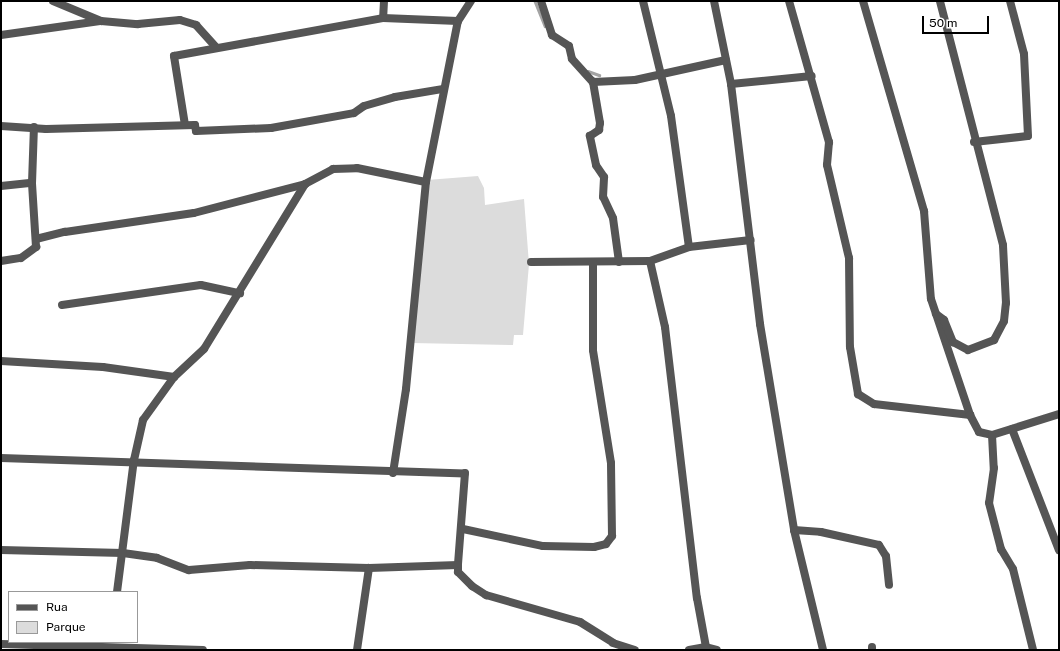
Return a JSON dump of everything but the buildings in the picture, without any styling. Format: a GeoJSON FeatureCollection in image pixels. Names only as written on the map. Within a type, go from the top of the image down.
{"type":"FeatureCollection","features":[{"type":"Feature","properties":{"kind":"street"},"geometry":{"type":"LineString","coordinates":[[53,1],[101,21]]}},
{"type":"Feature","properties":{"kind":"street"},"geometry":{"type":"LineString","coordinates":[[383,18],[384,1]]}},
{"type":"Feature","properties":{"kind":"street"},"geometry":{"type":"LineString","coordinates":[[393,473],[406,389],[426,182],[443,89],[458,21],[471,1]]}},
{"type":"Feature","properties":{"kind":"street"},"geometry":{"type":"LineString","coordinates":[[541,1],[552,36],[569,46],[572,59],[593,82],[600,123],[599,130],[590,136],[596,165],[604,177],[603,197],[614,218],[619,262]]}},
{"type":"Feature","properties":{"kind":"street"},"geometry":{"type":"LineString","coordinates":[[643,1],[671,116],[689,247]]}},
{"type":"Feature","properties":{"kind":"street"},"geometry":{"type":"LineString","coordinates":[[714,1],[731,84],[760,324],[794,530],[823,650]]}},
{"type":"Feature","properties":{"kind":"street"},"geometry":{"type":"LineString","coordinates":[[788,1],[826,125],[827,165],[847,246],[850,347],[858,394],[874,404],[970,415]]}},
{"type":"Feature","properties":{"kind":"street"},"geometry":{"type":"LineString","coordinates":[[863,1],[924,211],[927,274],[936,314],[970,415],[979,432],[992,435],[1059,414]]}},
{"type":"Feature","properties":{"kind":"street"},"geometry":{"type":"LineString","coordinates":[[936,314],[944,320],[953,342],[968,350],[994,340],[1004,321],[1003,245],[974,142],[940,1]]}},
{"type":"Feature","properties":{"kind":"street"},"geometry":{"type":"LineString","coordinates":[[974,142],[1028,136],[1024,54],[1010,1]]}},
{"type":"Feature","properties":{"kind":"street"},"geometry":{"type":"LineString","coordinates":[[185,125],[174,56],[216,47],[268,42],[383,18],[458,21]]}},
{"type":"Feature","properties":{"kind":"street"},"geometry":{"type":"LineString","coordinates":[[1,35],[101,21],[138,24],[180,20],[196,25],[216,47]]}},
{"type":"Feature","properties":{"kind":"street"},"geometry":{"type":"LineString","coordinates":[[593,82],[613,83],[726,60]]}},
{"type":"Feature","properties":{"kind":"street"},"geometry":{"type":"LineString","coordinates":[[731,84],[812,76]]}},
{"type":"Feature","properties":{"kind":"street"},"geometry":{"type":"LineString","coordinates":[[1,126],[195,125],[196,131],[271,128],[354,114],[364,106],[395,97],[443,89]]}},
{"type":"Feature","properties":{"kind":"street"},"geometry":{"type":"LineString","coordinates":[[1,261],[21,258],[36,247],[32,183],[34,127]]}},
{"type":"Feature","properties":{"kind":"street"},"geometry":{"type":"LineString","coordinates":[[36,239],[194,213],[305,184],[333,169],[357,168],[426,182]]}},
{"type":"Feature","properties":{"kind":"street"},"geometry":{"type":"LineString","coordinates":[[1,186],[32,183]]}},
{"type":"Feature","properties":{"kind":"street"},"geometry":{"type":"LineString","coordinates":[[118,591],[134,460],[143,420],[174,377],[204,349],[240,293],[305,184]]}},
{"type":"Feature","properties":{"kind":"street"},"geometry":{"type":"LineString","coordinates":[[531,262],[593,263],[650,261],[689,247],[751,240]]}},
{"type":"Feature","properties":{"kind":"street"},"geometry":{"type":"LineString","coordinates":[[650,261],[664,317],[693,570],[706,647]]}},
{"type":"Feature","properties":{"kind":"street"},"geometry":{"type":"LineString","coordinates":[[463,529],[543,546],[594,547],[606,544],[612,536],[611,463],[593,350],[593,263]]}},
{"type":"Feature","properties":{"kind":"street"},"geometry":{"type":"LineString","coordinates":[[62,305],[201,285],[240,293]]}},
{"type":"Feature","properties":{"kind":"street"},"geometry":{"type":"LineString","coordinates":[[1,361],[103,367],[174,377]]}},
{"type":"Feature","properties":{"kind":"street"},"geometry":{"type":"LineString","coordinates":[[1012,429],[1059,550]]}},
{"type":"Feature","properties":{"kind":"street"},"geometry":{"type":"LineString","coordinates":[[992,435],[994,468],[989,503],[1001,548],[1013,569],[1033,650]]}},
{"type":"Feature","properties":{"kind":"street"},"geometry":{"type":"LineString","coordinates":[[1,458],[134,460],[393,473],[465,474],[463,529],[458,572],[472,586],[486,595],[580,622],[613,643],[635,650]]}},
{"type":"Feature","properties":{"kind":"street"},"geometry":{"type":"LineString","coordinates":[[794,530],[821,532],[879,545],[886,556],[889,584]]}},
{"type":"Feature","properties":{"kind":"street"},"geometry":{"type":"LineString","coordinates":[[1,550],[123,553],[157,558],[189,570],[250,565],[369,568],[458,565]]}},
{"type":"Feature","properties":{"kind":"street"},"geometry":{"type":"LineString","coordinates":[[357,650],[369,568]]}},
{"type":"Feature","properties":{"kind":"street"},"geometry":{"type":"LineString","coordinates":[[1,644],[111,646],[203,650]]}},
{"type":"Feature","properties":{"kind":"street"},"geometry":{"type":"LineString","coordinates":[[689,650],[706,647],[717,650]]}},
{"type":"Feature","properties":{"kind":"green space"},"geometry":{"type":"Polygon","coordinates":[[[478,176],[484,188],[485,205],[524,199],[529,264],[523,335],[514,335],[513,345],[412,343],[427,180],[478,176]]]}},
{"type":"Feature","properties":{"kind":"waterway"},"geometry":{"type":"LineString","coordinates":[[535,1],[545,26]]}},
{"type":"Feature","properties":{"kind":"waterway"},"geometry":{"type":"LineString","coordinates":[[588,71],[599,75]]}}]}
